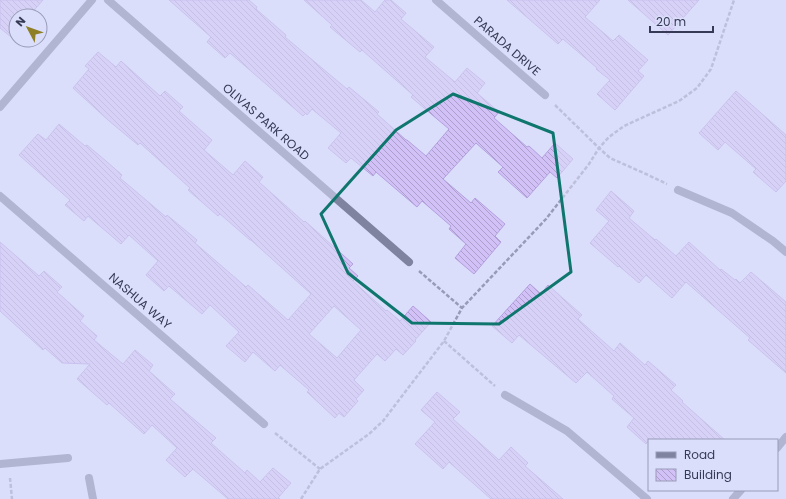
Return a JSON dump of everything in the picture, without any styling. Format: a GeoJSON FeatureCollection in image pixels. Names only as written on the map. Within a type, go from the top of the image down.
{"type":"FeatureCollection","features":[{"type":"Feature","properties":{"kind":"street"},"geometry":{"type":"LineString","coordinates":[[0,107],[92,0]]}},
{"type":"Feature","properties":{"kind":"street","name":"OLIVAS PARK ROAD"},"geometry":{"type":"LineString","coordinates":[[108,0],[408,262]]}},
{"type":"Feature","properties":{"kind":"street","name":"PARADA DRIVE"},"geometry":{"type":"LineString","coordinates":[[436,0],[545,95]]}},
{"type":"Feature","properties":{"kind":"street"},"geometry":{"type":"LineString","coordinates":[[678,190],[732,213],[773,241],[786,252]]}},
{"type":"Feature","properties":{"kind":"street","name":"NASHUA WAY"},"geometry":{"type":"LineString","coordinates":[[0,196],[264,424]]}},
{"type":"Feature","properties":{"kind":"street"},"geometry":{"type":"LineString","coordinates":[[504,395],[567,431],[647,499]]}},
{"type":"Feature","properties":{"kind":"street"},"geometry":{"type":"LineString","coordinates":[[778,447],[786,437]]}},
{"type":"Feature","properties":{"kind":"street"},"geometry":{"type":"LineString","coordinates":[[0,464],[68,458]]}},
{"type":"Feature","properties":{"kind":"street"},"geometry":{"type":"LineString","coordinates":[[89,478],[93,499]]}},
{"type":"Feature","properties":{"kind":"street"},"geometry":{"type":"LineString","coordinates":[[733,499],[739,491]]}},
{"type":"Feature","properties":{"kind":"path"},"geometry":{"type":"LineString","coordinates":[[301,499],[320,469],[369,434],[383,421],[444,342],[462,308],[546,219],[589,164],[599,148],[609,137],[624,126],[679,101],[698,88],[711,69],[734,0]]}},
{"type":"Feature","properties":{"kind":"path"},"geometry":{"type":"LineString","coordinates":[[545,95],[610,158],[678,190]]}},
{"type":"Feature","properties":{"kind":"path"},"geometry":{"type":"LineString","coordinates":[[408,262],[462,308]]}},
{"type":"Feature","properties":{"kind":"path"},"geometry":{"type":"LineString","coordinates":[[444,342],[504,395]]}},
{"type":"Feature","properties":{"kind":"path"},"geometry":{"type":"LineString","coordinates":[[264,424],[320,469]]}},
{"type":"Feature","properties":{"kind":"path"},"geometry":{"type":"LineString","coordinates":[[5,477],[10,477],[12,499]]}},
{"type":"Feature","properties":{"kind":"highlighted area"},"geometry":{"type":"Polygon","coordinates":[[[453,94],[553,133],[571,272],[499,324],[412,323],[348,273],[321,214],[396,130],[453,94]]]}},
{"type":"Feature","properties":{"kind":"building"},"geometry":{"type":"Polygon","coordinates":[[[0,0],[43,0],[36,8],[8,8],[8,34],[0,28],[0,0]]]}},
{"type":"Feature","properties":{"kind":"building"},"geometry":{"type":"Polygon","coordinates":[[[169,0],[249,0],[257,7],[256,9],[286,35],[285,37],[347,89],[349,87],[379,112],[377,114],[426,156],[449,129],[411,97],[413,95],[362,50],[360,52],[330,27],[332,25],[304,0],[361,0],[375,12],[385,0],[391,0],[406,13],[401,19],[434,47],[425,57],[455,82],[467,68],[485,83],[477,93],[499,112],[494,118],[527,147],[529,146],[542,158],[555,143],[573,159],[557,178],[550,172],[527,198],[498,172],[503,167],[476,143],[443,179],[471,203],[475,198],[505,224],[495,236],[501,242],[474,274],[455,258],[466,244],[449,229],[451,226],[422,201],[417,207],[376,172],[373,176],[351,158],[346,163],[328,148],[341,133],[312,109],[307,115],[306,113],[303,116],[230,53],[225,58],[207,42],[211,37],[169,0]]]}},
{"type":"Feature","properties":{"kind":"building"},"geometry":{"type":"Polygon","coordinates":[[[507,0],[600,0],[585,17],[613,41],[619,35],[648,60],[638,71],[644,76],[615,110],[597,94],[610,80],[563,39],[558,44],[507,0]]]}},
{"type":"Feature","properties":{"kind":"building"},"geometry":{"type":"Polygon","coordinates":[[[628,0],[699,0],[668,35],[628,0]]]}},
{"type":"Feature","properties":{"kind":"building"},"geometry":{"type":"Polygon","coordinates":[[[98,52],[116,67],[121,61],[160,96],[165,91],[183,107],[179,111],[212,140],[204,150],[233,175],[245,161],[263,177],[259,182],[353,264],[349,268],[358,276],[353,281],[386,311],[387,310],[400,321],[413,306],[431,322],[403,355],[396,349],[385,361],[377,354],[354,380],[364,390],[356,399],[358,401],[344,417],[339,413],[335,418],[307,392],[309,390],[280,365],[275,371],[253,352],[245,362],[226,346],[239,332],[210,305],[202,314],[169,286],[164,291],[146,275],[158,261],[129,235],[121,244],[88,216],[84,221],[65,205],[70,200],[19,155],[38,134],[46,140],[59,124],[85,146],[87,145],[106,161],[122,175],[120,178],[166,217],[167,215],[197,240],[195,243],[246,287],[248,285],[288,320],[311,294],[251,240],[220,214],[218,216],[188,190],[190,188],[140,143],[138,145],[73,88],[89,69],[85,66],[98,52]],[[334,306],[309,334],[337,358],[361,330],[334,306]]]}},
{"type":"Feature","properties":{"kind":"building"},"geometry":{"type":"Polygon","coordinates":[[[736,91],[786,135],[786,181],[776,192],[753,172],[756,169],[725,142],[718,150],[699,133],[736,91]]]}},
{"type":"Feature","properties":{"kind":"building"},"geometry":{"type":"Polygon","coordinates":[[[611,191],[634,211],[629,218],[676,256],[689,242],[720,270],[721,269],[735,280],[736,279],[740,283],[751,272],[786,302],[786,373],[748,340],[750,338],[686,282],[672,298],[646,275],[639,283],[590,243],[609,221],[596,210],[611,191]]]}},
{"type":"Feature","properties":{"kind":"building"},"geometry":{"type":"Polygon","coordinates":[[[0,242],[39,276],[44,271],[62,287],[57,292],[84,316],[80,321],[97,336],[94,340],[123,364],[135,350],[153,365],[149,371],[175,394],[170,399],[216,438],[211,443],[245,473],[247,470],[260,482],[273,468],[291,483],[278,498],[280,499],[228,499],[193,469],[185,477],[166,460],[177,448],[152,425],[144,434],[109,403],[107,405],[77,379],[90,364],[62,363],[45,348],[43,350],[0,311],[0,242]]]}},
{"type":"Feature","properties":{"kind":"building"},"geometry":{"type":"Polygon","coordinates":[[[530,284],[541,294],[548,285],[582,315],[578,319],[614,351],[620,343],[645,365],[648,361],[676,385],[671,390],[683,401],[682,402],[724,439],[648,439],[646,444],[627,427],[634,418],[612,399],[614,396],[587,372],[576,383],[519,335],[512,343],[492,326],[530,284]]]}},
{"type":"Feature","properties":{"kind":"building"},"geometry":{"type":"Polygon","coordinates":[[[437,392],[460,412],[453,419],[499,460],[511,447],[528,463],[525,466],[563,499],[491,499],[449,462],[443,469],[415,444],[435,422],[421,410],[437,392]]]}}]}
